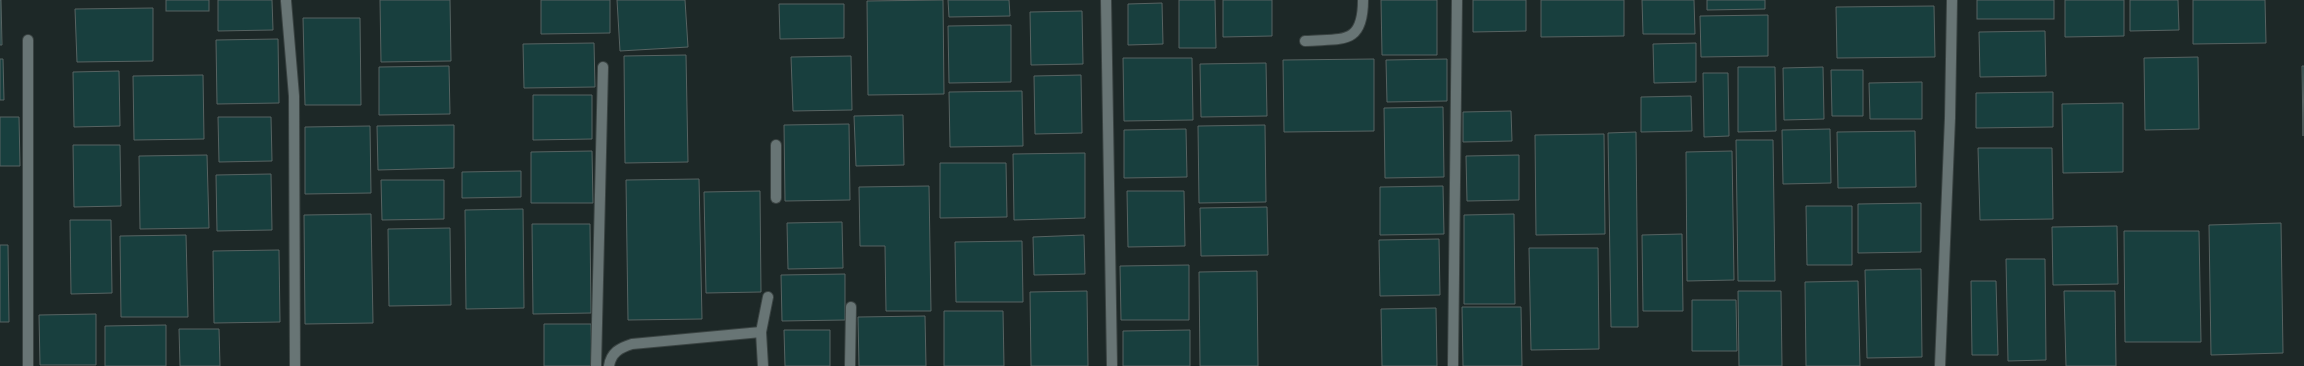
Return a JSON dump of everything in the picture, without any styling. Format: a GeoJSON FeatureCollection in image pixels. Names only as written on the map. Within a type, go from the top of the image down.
{"type":"FeatureCollection","features":[{"type":"Feature","properties":{"kind":"street"},"geometry":{"type":"LineString","coordinates":[[1106,0],[1112,366]]}},
{"type":"Feature","properties":{"kind":"street"},"geometry":{"type":"LineString","coordinates":[[1305,41],[1344,38],[1355,34],[1360,25],[1363,0]]}},
{"type":"Feature","properties":{"kind":"street"},"geometry":{"type":"LineString","coordinates":[[1453,366],[1457,0]]}},
{"type":"Feature","properties":{"kind":"street"},"geometry":{"type":"LineString","coordinates":[[1940,366],[1950,118],[1952,0]]}},
{"type":"Feature","properties":{"kind":"street"},"geometry":{"type":"LineString","coordinates":[[286,1],[294,96],[295,366]]}},
{"type":"Feature","properties":{"kind":"street"},"geometry":{"type":"LineString","coordinates":[[28,40],[28,366]]}},
{"type":"Feature","properties":{"kind":"street"},"geometry":{"type":"LineString","coordinates":[[596,366],[603,67]]}},
{"type":"Feature","properties":{"kind":"street"},"geometry":{"type":"LineString","coordinates":[[776,145],[776,198]]}},
{"type":"Feature","properties":{"kind":"street"},"geometry":{"type":"LineString","coordinates":[[763,366],[761,332],[768,297]]}},
{"type":"Feature","properties":{"kind":"street"},"geometry":{"type":"LineString","coordinates":[[850,366],[851,307]]}},
{"type":"Feature","properties":{"kind":"street"},"geometry":{"type":"LineString","coordinates":[[609,366],[614,353],[622,347],[632,344],[761,332]]}},
{"type":"Feature","properties":{"kind":"building"},"geometry":{"type":"Polygon","coordinates":[[[1,0],[2,45],[0,45],[1,0]]]}},
{"type":"Feature","properties":{"kind":"building"},"geometry":{"type":"Polygon","coordinates":[[[166,0],[209,0],[209,11],[166,11],[166,0]]]}},
{"type":"Feature","properties":{"kind":"building"},"geometry":{"type":"Polygon","coordinates":[[[218,0],[272,0],[273,30],[218,31],[218,0]]]}},
{"type":"Feature","properties":{"kind":"building"},"geometry":{"type":"Polygon","coordinates":[[[380,0],[450,0],[451,61],[381,62],[380,0]]]}},
{"type":"Feature","properties":{"kind":"building"},"geometry":{"type":"Polygon","coordinates":[[[541,0],[610,0],[610,33],[541,34],[541,0]]]}},
{"type":"Feature","properties":{"kind":"building"},"geometry":{"type":"Polygon","coordinates":[[[617,0],[685,0],[688,47],[620,51],[617,0]]]}},
{"type":"Feature","properties":{"kind":"building"},"geometry":{"type":"Polygon","coordinates":[[[943,0],[944,94],[868,95],[867,1],[943,0]]]}},
{"type":"Feature","properties":{"kind":"building"},"geometry":{"type":"Polygon","coordinates":[[[948,0],[1009,0],[1010,16],[949,17],[948,0]]]}},
{"type":"Feature","properties":{"kind":"building"},"geometry":{"type":"Polygon","coordinates":[[[1179,0],[1215,0],[1216,48],[1179,48],[1179,0]]]}},
{"type":"Feature","properties":{"kind":"building"},"geometry":{"type":"Polygon","coordinates":[[[1223,0],[1272,0],[1272,36],[1223,37],[1223,0]]]}},
{"type":"Feature","properties":{"kind":"building"},"geometry":{"type":"Polygon","coordinates":[[[1381,0],[1437,0],[1437,55],[1382,55],[1381,0]]]}},
{"type":"Feature","properties":{"kind":"building"},"geometry":{"type":"Polygon","coordinates":[[[1473,0],[1526,0],[1526,31],[1473,32],[1473,0]]]}},
{"type":"Feature","properties":{"kind":"building"},"geometry":{"type":"Polygon","coordinates":[[[1541,0],[1624,0],[1624,36],[1541,37],[1541,0]]]}},
{"type":"Feature","properties":{"kind":"building"},"geometry":{"type":"Polygon","coordinates":[[[1642,0],[1694,0],[1695,34],[1643,34],[1642,0]]]}},
{"type":"Feature","properties":{"kind":"building"},"geometry":{"type":"Polygon","coordinates":[[[1707,0],[1765,0],[1765,9],[1707,10],[1707,0]]]}},
{"type":"Feature","properties":{"kind":"building"},"geometry":{"type":"Polygon","coordinates":[[[1977,0],[2054,0],[2054,19],[1977,19],[1977,0]]]}},
{"type":"Feature","properties":{"kind":"building"},"geometry":{"type":"Polygon","coordinates":[[[2065,0],[2124,0],[2124,36],[2065,37],[2065,0]]]}},
{"type":"Feature","properties":{"kind":"building"},"geometry":{"type":"Polygon","coordinates":[[[2130,0],[2178,0],[2179,30],[2130,31],[2130,0]]]}},
{"type":"Feature","properties":{"kind":"building"},"geometry":{"type":"Polygon","coordinates":[[[2193,0],[2265,0],[2266,43],[2193,44],[2193,0]]]}},
{"type":"Feature","properties":{"kind":"building"},"geometry":{"type":"Polygon","coordinates":[[[1162,3],[1163,44],[1128,45],[1128,4],[1162,3]]]}},
{"type":"Feature","properties":{"kind":"building"},"geometry":{"type":"Polygon","coordinates":[[[779,4],[844,4],[844,38],[780,39],[779,4]]]}},
{"type":"Feature","properties":{"kind":"building"},"geometry":{"type":"Polygon","coordinates":[[[1934,6],[1935,57],[1837,58],[1836,7],[1934,6]]]}},
{"type":"Feature","properties":{"kind":"building"},"geometry":{"type":"Polygon","coordinates":[[[153,8],[153,61],[77,62],[75,9],[153,8]]]}},
{"type":"Feature","properties":{"kind":"building"},"geometry":{"type":"Polygon","coordinates":[[[1082,11],[1083,64],[1031,65],[1030,12],[1082,11]]]}},
{"type":"Feature","properties":{"kind":"building"},"geometry":{"type":"Polygon","coordinates":[[[1768,15],[1768,56],[1701,57],[1700,16],[1768,15]]]}},
{"type":"Feature","properties":{"kind":"building"},"geometry":{"type":"Polygon","coordinates":[[[303,18],[360,18],[361,105],[305,105],[303,18]]]}},
{"type":"Feature","properties":{"kind":"building"},"geometry":{"type":"Polygon","coordinates":[[[1011,25],[1011,82],[949,83],[948,26],[1011,25]]]}},
{"type":"Feature","properties":{"kind":"building"},"geometry":{"type":"Polygon","coordinates":[[[2045,31],[2046,76],[1980,77],[1979,32],[2045,31]]]}},
{"type":"Feature","properties":{"kind":"building"},"geometry":{"type":"Polygon","coordinates":[[[278,39],[279,103],[217,104],[216,40],[278,39]]]}},
{"type":"Feature","properties":{"kind":"building"},"geometry":{"type":"Polygon","coordinates":[[[594,43],[595,87],[524,88],[523,44],[594,43]]]}},
{"type":"Feature","properties":{"kind":"building"},"geometry":{"type":"Polygon","coordinates":[[[1696,43],[1696,82],[1654,83],[1653,44],[1696,43]]]}},
{"type":"Feature","properties":{"kind":"building"},"geometry":{"type":"Polygon","coordinates":[[[686,55],[688,162],[625,163],[624,56],[686,55]]]}},
{"type":"Feature","properties":{"kind":"building"},"geometry":{"type":"Polygon","coordinates":[[[851,56],[852,110],[793,111],[791,57],[851,56]]]}},
{"type":"Feature","properties":{"kind":"building"},"geometry":{"type":"Polygon","coordinates":[[[2198,57],[2199,129],[2145,130],[2144,58],[2198,57]]]}},
{"type":"Feature","properties":{"kind":"building"},"geometry":{"type":"Polygon","coordinates":[[[1123,58],[1192,58],[1193,120],[1124,121],[1123,58]]]}},
{"type":"Feature","properties":{"kind":"building"},"geometry":{"type":"Polygon","coordinates":[[[0,59],[3,59],[4,100],[0,100],[0,59]]]}},
{"type":"Feature","properties":{"kind":"building"},"geometry":{"type":"Polygon","coordinates":[[[1374,59],[1374,131],[1284,132],[1283,60],[1374,59]]]}},
{"type":"Feature","properties":{"kind":"building"},"geometry":{"type":"Polygon","coordinates":[[[1447,59],[1447,101],[1387,102],[1386,60],[1447,59]]]}},
{"type":"Feature","properties":{"kind":"building"},"geometry":{"type":"Polygon","coordinates":[[[1266,63],[1267,116],[1201,117],[1200,64],[1266,63]]]}},
{"type":"Feature","properties":{"kind":"building"},"geometry":{"type":"Polygon","coordinates":[[[449,66],[450,114],[379,115],[379,67],[449,66]]]}},
{"type":"Feature","properties":{"kind":"building"},"geometry":{"type":"Polygon","coordinates":[[[2302,66],[2304,66],[2303,136],[2302,66]]]}},
{"type":"Feature","properties":{"kind":"building"},"geometry":{"type":"Polygon","coordinates":[[[1738,67],[1775,67],[1776,131],[1738,132],[1738,67]]]}},
{"type":"Feature","properties":{"kind":"building"},"geometry":{"type":"Polygon","coordinates":[[[1823,67],[1824,119],[1784,120],[1783,68],[1823,67]]]}},
{"type":"Feature","properties":{"kind":"building"},"geometry":{"type":"Polygon","coordinates":[[[1831,70],[1863,70],[1863,116],[1832,116],[1831,70]]]}},
{"type":"Feature","properties":{"kind":"building"},"geometry":{"type":"Polygon","coordinates":[[[119,71],[120,126],[74,127],[73,72],[119,71]]]}},
{"type":"Feature","properties":{"kind":"building"},"geometry":{"type":"Polygon","coordinates":[[[1703,73],[1728,73],[1729,136],[1704,137],[1703,73]]]}},
{"type":"Feature","properties":{"kind":"building"},"geometry":{"type":"Polygon","coordinates":[[[203,75],[204,139],[134,140],[133,76],[203,75]]]}},
{"type":"Feature","properties":{"kind":"building"},"geometry":{"type":"Polygon","coordinates":[[[1081,75],[1082,133],[1035,134],[1034,76],[1081,75]]]}},
{"type":"Feature","properties":{"kind":"building"},"geometry":{"type":"Polygon","coordinates":[[[1922,82],[1922,119],[1870,119],[1869,83],[1922,82]]]}},
{"type":"Feature","properties":{"kind":"building"},"geometry":{"type":"Polygon","coordinates":[[[1022,91],[1023,146],[950,147],[949,92],[1022,91]]]}},
{"type":"Feature","properties":{"kind":"building"},"geometry":{"type":"Polygon","coordinates":[[[2053,92],[2053,127],[1976,128],[1976,93],[2053,92]]]}},
{"type":"Feature","properties":{"kind":"building"},"geometry":{"type":"Polygon","coordinates":[[[533,95],[592,95],[592,139],[533,140],[533,95]]]}},
{"type":"Feature","properties":{"kind":"building"},"geometry":{"type":"Polygon","coordinates":[[[1691,96],[1692,131],[1641,132],[1641,97],[1691,96]]]}},
{"type":"Feature","properties":{"kind":"building"},"geometry":{"type":"Polygon","coordinates":[[[2123,103],[2123,172],[2063,173],[2062,104],[2123,103]]]}},
{"type":"Feature","properties":{"kind":"building"},"geometry":{"type":"Polygon","coordinates":[[[1443,107],[1444,177],[1385,178],[1384,108],[1443,107]]]}},
{"type":"Feature","properties":{"kind":"building"},"geometry":{"type":"Polygon","coordinates":[[[1511,111],[1512,141],[1463,142],[1463,112],[1511,111]]]}},
{"type":"Feature","properties":{"kind":"building"},"geometry":{"type":"Polygon","coordinates":[[[903,115],[904,165],[856,166],[854,116],[903,115]]]}},
{"type":"Feature","properties":{"kind":"building"},"geometry":{"type":"Polygon","coordinates":[[[0,117],[19,117],[20,166],[0,166],[0,117]]]}},
{"type":"Feature","properties":{"kind":"building"},"geometry":{"type":"Polygon","coordinates":[[[218,117],[271,117],[272,161],[219,162],[218,117]]]}},
{"type":"Feature","properties":{"kind":"building"},"geometry":{"type":"Polygon","coordinates":[[[849,124],[850,200],[785,201],[784,125],[849,124]]]}},
{"type":"Feature","properties":{"kind":"building"},"geometry":{"type":"Polygon","coordinates":[[[454,125],[454,168],[378,170],[377,126],[454,125]]]}},
{"type":"Feature","properties":{"kind":"building"},"geometry":{"type":"Polygon","coordinates":[[[1265,125],[1266,202],[1199,203],[1198,126],[1265,125]]]}},
{"type":"Feature","properties":{"kind":"building"},"geometry":{"type":"Polygon","coordinates":[[[370,126],[371,193],[305,194],[305,127],[370,126]]]}},
{"type":"Feature","properties":{"kind":"building"},"geometry":{"type":"Polygon","coordinates":[[[1186,129],[1187,177],[1124,178],[1124,130],[1186,129]]]}},
{"type":"Feature","properties":{"kind":"building"},"geometry":{"type":"Polygon","coordinates":[[[1830,129],[1831,183],[1783,184],[1782,130],[1830,129]]]}},
{"type":"Feature","properties":{"kind":"building"},"geometry":{"type":"Polygon","coordinates":[[[1915,131],[1916,187],[1838,188],[1837,132],[1915,131]]]}},
{"type":"Feature","properties":{"kind":"building"},"geometry":{"type":"Polygon","coordinates":[[[1636,132],[1638,327],[1611,327],[1608,133],[1636,132]]]}},
{"type":"Feature","properties":{"kind":"building"},"geometry":{"type":"Polygon","coordinates":[[[1604,134],[1605,234],[1536,235],[1535,135],[1604,134]]]}},
{"type":"Feature","properties":{"kind":"building"},"geometry":{"type":"Polygon","coordinates":[[[1736,140],[1773,140],[1775,281],[1738,281],[1736,140]]]}},
{"type":"Feature","properties":{"kind":"building"},"geometry":{"type":"Polygon","coordinates":[[[73,145],[120,145],[121,206],[74,207],[73,145]]]}},
{"type":"Feature","properties":{"kind":"building"},"geometry":{"type":"Polygon","coordinates":[[[1978,148],[2052,148],[2053,219],[1980,220],[1978,148]]]}},
{"type":"Feature","properties":{"kind":"building"},"geometry":{"type":"Polygon","coordinates":[[[592,151],[593,203],[531,203],[531,152],[592,151]]]}},
{"type":"Feature","properties":{"kind":"building"},"geometry":{"type":"Polygon","coordinates":[[[1732,151],[1734,280],[1687,281],[1686,152],[1732,151]]]}},
{"type":"Feature","properties":{"kind":"building"},"geometry":{"type":"Polygon","coordinates":[[[1085,153],[1085,218],[1014,220],[1013,154],[1085,153]]]}},
{"type":"Feature","properties":{"kind":"building"},"geometry":{"type":"Polygon","coordinates":[[[207,155],[209,228],[140,229],[139,156],[207,155]]]}},
{"type":"Feature","properties":{"kind":"building"},"geometry":{"type":"Polygon","coordinates":[[[1519,155],[1519,200],[1467,201],[1466,156],[1519,155]]]}},
{"type":"Feature","properties":{"kind":"building"},"geometry":{"type":"Polygon","coordinates":[[[940,163],[1006,163],[1007,217],[940,218],[940,163]]]}},
{"type":"Feature","properties":{"kind":"building"},"geometry":{"type":"Polygon","coordinates":[[[521,171],[521,197],[462,198],[462,172],[521,171]]]}},
{"type":"Feature","properties":{"kind":"building"},"geometry":{"type":"Polygon","coordinates":[[[271,174],[272,230],[217,231],[216,175],[271,174]]]}},
{"type":"Feature","properties":{"kind":"building"},"geometry":{"type":"Polygon","coordinates":[[[699,179],[702,319],[628,320],[626,180],[699,179]]]}},
{"type":"Feature","properties":{"kind":"building"},"geometry":{"type":"Polygon","coordinates":[[[381,180],[444,180],[444,219],[382,220],[381,180]]]}},
{"type":"Feature","properties":{"kind":"building"},"geometry":{"type":"Polygon","coordinates":[[[929,186],[931,311],[886,311],[885,246],[860,246],[859,187],[929,186]]]}},
{"type":"Feature","properties":{"kind":"building"},"geometry":{"type":"Polygon","coordinates":[[[1443,186],[1444,234],[1380,235],[1380,187],[1443,186]]]}},
{"type":"Feature","properties":{"kind":"building"},"geometry":{"type":"Polygon","coordinates":[[[760,191],[761,292],[706,293],[704,192],[760,191]]]}},
{"type":"Feature","properties":{"kind":"building"},"geometry":{"type":"Polygon","coordinates":[[[1127,191],[1184,191],[1185,246],[1128,247],[1127,191]]]}},
{"type":"Feature","properties":{"kind":"building"},"geometry":{"type":"Polygon","coordinates":[[[1921,203],[1921,252],[1858,253],[1858,204],[1921,203]]]}},
{"type":"Feature","properties":{"kind":"building"},"geometry":{"type":"Polygon","coordinates":[[[1806,206],[1852,206],[1852,265],[1807,265],[1806,206]]]}},
{"type":"Feature","properties":{"kind":"building"},"geometry":{"type":"Polygon","coordinates":[[[1267,207],[1268,255],[1201,256],[1200,208],[1267,207]]]}},
{"type":"Feature","properties":{"kind":"building"},"geometry":{"type":"Polygon","coordinates":[[[523,209],[524,308],[466,309],[465,210],[523,209]]]}},
{"type":"Feature","properties":{"kind":"building"},"geometry":{"type":"Polygon","coordinates":[[[371,214],[373,323],[305,324],[304,215],[371,214]]]}},
{"type":"Feature","properties":{"kind":"building"},"geometry":{"type":"Polygon","coordinates":[[[1514,214],[1515,304],[1464,304],[1464,215],[1514,214]]]}},
{"type":"Feature","properties":{"kind":"building"},"geometry":{"type":"Polygon","coordinates":[[[70,220],[111,220],[112,293],[71,294],[70,220]]]}},
{"type":"Feature","properties":{"kind":"building"},"geometry":{"type":"Polygon","coordinates":[[[842,222],[843,268],[788,269],[787,223],[842,222]]]}},
{"type":"Feature","properties":{"kind":"building"},"geometry":{"type":"Polygon","coordinates":[[[2281,223],[2283,353],[2211,355],[2209,225],[2281,223]]]}},
{"type":"Feature","properties":{"kind":"building"},"geometry":{"type":"Polygon","coordinates":[[[532,224],[590,224],[591,313],[533,314],[532,224]]]}},
{"type":"Feature","properties":{"kind":"building"},"geometry":{"type":"Polygon","coordinates":[[[2117,226],[2118,284],[2053,285],[2052,227],[2117,226]]]}},
{"type":"Feature","properties":{"kind":"building"},"geometry":{"type":"Polygon","coordinates":[[[450,228],[451,305],[389,306],[388,229],[450,228]]]}},
{"type":"Feature","properties":{"kind":"building"},"geometry":{"type":"Polygon","coordinates":[[[2124,231],[2199,231],[2201,342],[2125,342],[2124,231]]]}},
{"type":"Feature","properties":{"kind":"building"},"geometry":{"type":"Polygon","coordinates":[[[1682,234],[1683,311],[1643,311],[1642,235],[1682,234]]]}},
{"type":"Feature","properties":{"kind":"building"},"geometry":{"type":"Polygon","coordinates":[[[186,235],[188,317],[121,317],[120,236],[186,235]]]}},
{"type":"Feature","properties":{"kind":"building"},"geometry":{"type":"Polygon","coordinates":[[[1084,235],[1085,274],[1034,275],[1033,237],[1084,235]]]}},
{"type":"Feature","properties":{"kind":"building"},"geometry":{"type":"Polygon","coordinates":[[[1439,239],[1440,295],[1380,296],[1379,240],[1439,239]]]}},
{"type":"Feature","properties":{"kind":"building"},"geometry":{"type":"Polygon","coordinates":[[[1022,241],[1023,302],[956,302],[955,242],[1022,241]]]}},
{"type":"Feature","properties":{"kind":"building"},"geometry":{"type":"Polygon","coordinates":[[[0,245],[8,245],[9,322],[0,322],[0,245]]]}},
{"type":"Feature","properties":{"kind":"building"},"geometry":{"type":"Polygon","coordinates":[[[1529,248],[1598,248],[1599,349],[1531,350],[1529,248]]]}},
{"type":"Feature","properties":{"kind":"building"},"geometry":{"type":"Polygon","coordinates":[[[279,250],[280,322],[214,323],[213,251],[279,250]]]}},
{"type":"Feature","properties":{"kind":"building"},"geometry":{"type":"Polygon","coordinates":[[[2006,259],[2045,259],[2046,360],[2008,361],[2006,259]]]}},
{"type":"Feature","properties":{"kind":"building"},"geometry":{"type":"Polygon","coordinates":[[[1189,265],[1189,320],[1121,320],[1120,266],[1189,265]]]}},
{"type":"Feature","properties":{"kind":"building"},"geometry":{"type":"Polygon","coordinates":[[[1921,269],[1922,357],[1867,358],[1865,270],[1921,269]]]}},
{"type":"Feature","properties":{"kind":"building"},"geometry":{"type":"Polygon","coordinates":[[[1257,271],[1258,366],[1200,366],[1199,272],[1257,271]]]}},
{"type":"Feature","properties":{"kind":"building"},"geometry":{"type":"Polygon","coordinates":[[[845,274],[845,320],[782,321],[781,275],[845,274]]]}},
{"type":"Feature","properties":{"kind":"building"},"geometry":{"type":"Polygon","coordinates":[[[1858,281],[1860,366],[1806,366],[1805,282],[1858,281]]]}},
{"type":"Feature","properties":{"kind":"building"},"geometry":{"type":"Polygon","coordinates":[[[1971,281],[1996,281],[1998,355],[1972,355],[1971,281]]]}},
{"type":"Feature","properties":{"kind":"building"},"geometry":{"type":"Polygon","coordinates":[[[1087,291],[1088,366],[1031,366],[1030,292],[1087,291]]]}},
{"type":"Feature","properties":{"kind":"building"},"geometry":{"type":"Polygon","coordinates":[[[1738,291],[1781,291],[1782,366],[1739,366],[1738,291]]]}},
{"type":"Feature","properties":{"kind":"building"},"geometry":{"type":"Polygon","coordinates":[[[2064,291],[2115,291],[2116,366],[2066,366],[2064,291]]]}},
{"type":"Feature","properties":{"kind":"building"},"geometry":{"type":"Polygon","coordinates":[[[1692,300],[1736,300],[1737,351],[1692,351],[1692,300]]]}},
{"type":"Feature","properties":{"kind":"building"},"geometry":{"type":"Polygon","coordinates":[[[1462,307],[1521,307],[1522,366],[1463,366],[1462,307]]]}},
{"type":"Feature","properties":{"kind":"building"},"geometry":{"type":"Polygon","coordinates":[[[1436,308],[1437,366],[1382,366],[1381,309],[1436,308]]]}},
{"type":"Feature","properties":{"kind":"building"},"geometry":{"type":"Polygon","coordinates":[[[944,311],[1003,311],[1004,366],[944,366],[944,311]]]}},
{"type":"Feature","properties":{"kind":"building"},"geometry":{"type":"Polygon","coordinates":[[[96,314],[96,365],[40,365],[39,315],[96,314]]]}},
{"type":"Feature","properties":{"kind":"building"},"geometry":{"type":"Polygon","coordinates":[[[925,316],[926,366],[859,366],[858,317],[925,316]]]}},
{"type":"Feature","properties":{"kind":"building"},"geometry":{"type":"Polygon","coordinates":[[[544,324],[591,324],[592,366],[544,366],[544,324]]]}},
{"type":"Feature","properties":{"kind":"building"},"geometry":{"type":"Polygon","coordinates":[[[166,325],[166,366],[105,366],[105,326],[166,325]]]}},
{"type":"Feature","properties":{"kind":"building"},"geometry":{"type":"Polygon","coordinates":[[[179,329],[219,329],[220,366],[180,366],[179,329]]]}},
{"type":"Feature","properties":{"kind":"building"},"geometry":{"type":"Polygon","coordinates":[[[784,330],[830,330],[830,366],[785,366],[784,330]]]}},
{"type":"Feature","properties":{"kind":"building"},"geometry":{"type":"Polygon","coordinates":[[[1190,330],[1190,366],[1123,366],[1123,331],[1190,330]]]}}]}
